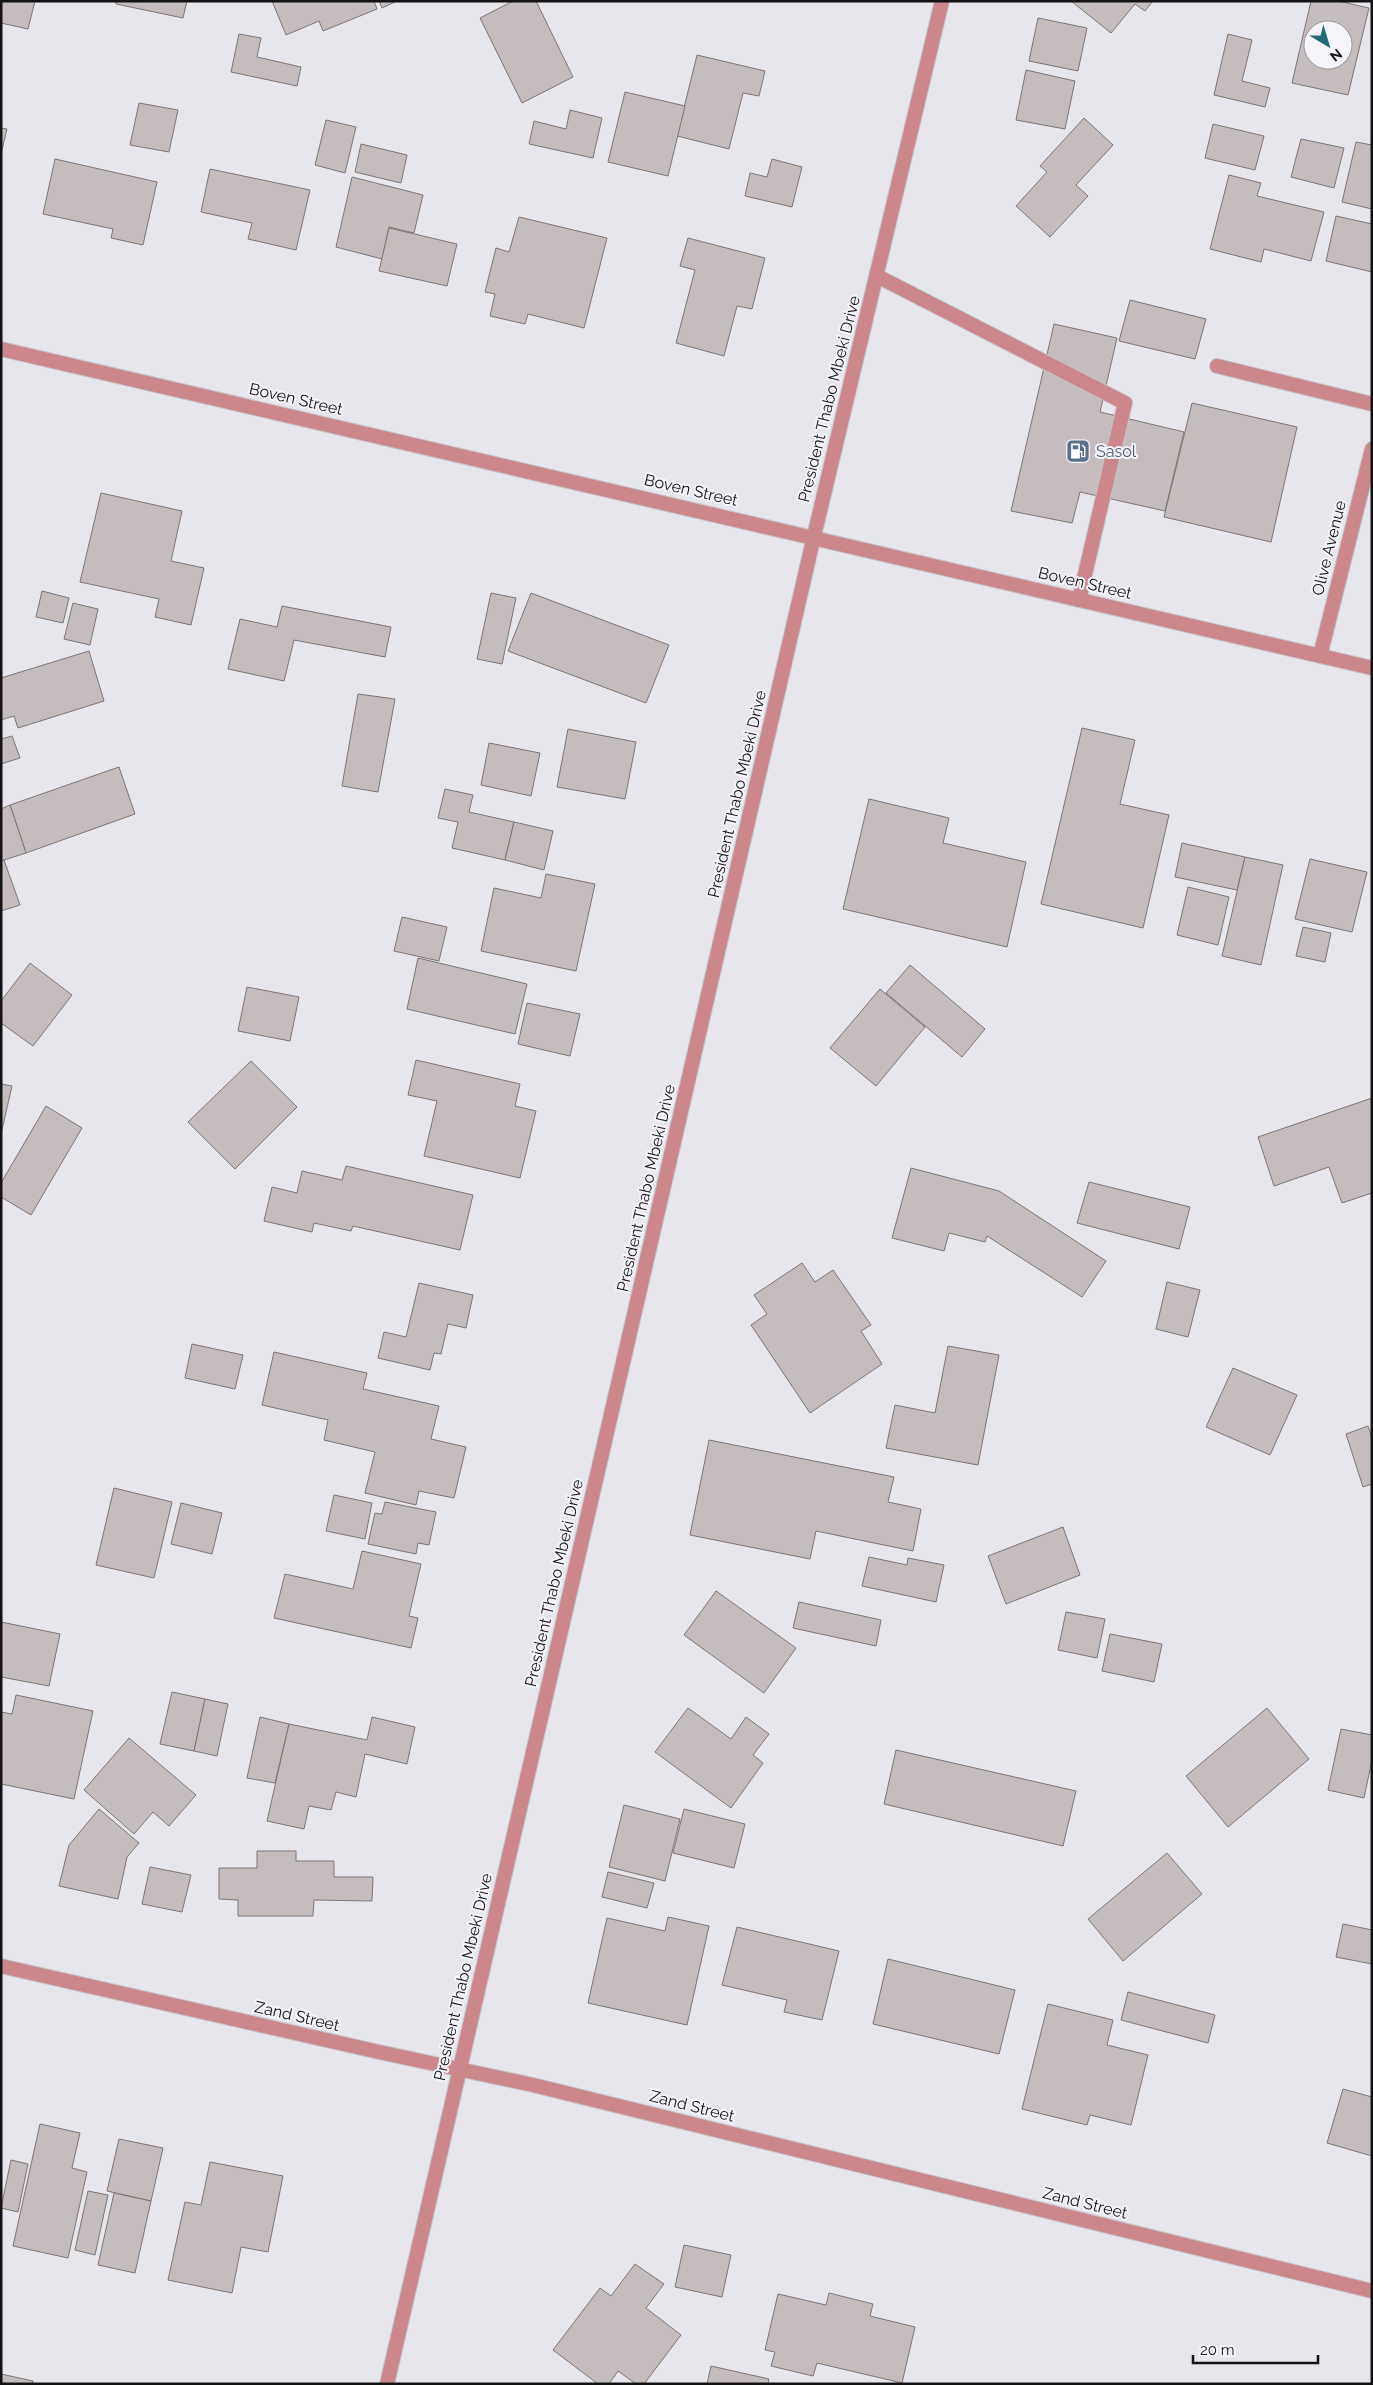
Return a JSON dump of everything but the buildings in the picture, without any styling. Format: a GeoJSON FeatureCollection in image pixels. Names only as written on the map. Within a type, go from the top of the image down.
{"type":"FeatureCollection","features":[{"type":"Feature","properties":{"kind":"street","name":"President Thabo Mbeki Drive"},"geometry":{"type":"LineString","coordinates":[[387,2384],[814,536],[942,1]]}},
{"type":"Feature","properties":{"kind":"street"},"geometry":{"type":"LineString","coordinates":[[877,276],[1125,403],[1079,600]]}},
{"type":"Feature","properties":{"kind":"street","name":"Boven Street"},"geometry":{"type":"LineString","coordinates":[[1,348],[814,536],[1372,668]]}},
{"type":"Feature","properties":{"kind":"street"},"geometry":{"type":"LineString","coordinates":[[1217,366],[1372,404]]}},
{"type":"Feature","properties":{"kind":"street","name":"Olive Avenue"},"geometry":{"type":"LineString","coordinates":[[1320,656],[1372,449]]}},
{"type":"Feature","properties":{"kind":"street","name":"Zand Street"},"geometry":{"type":"LineString","coordinates":[[1,1966],[370,2050],[460,2068],[1372,2291]]}},
{"type":"Feature","properties":{"kind":"place","name":"Sasol"},"geometry":{"type":"Point","coordinates":[1078,451]}}]}
